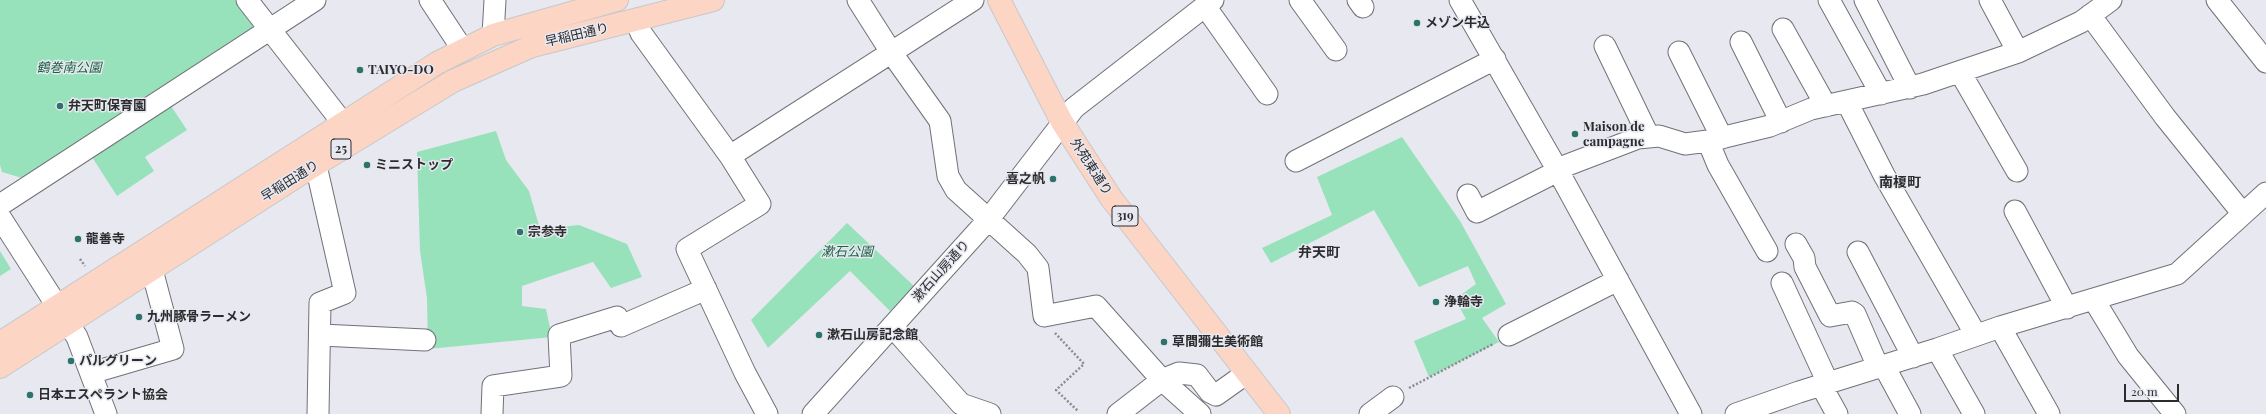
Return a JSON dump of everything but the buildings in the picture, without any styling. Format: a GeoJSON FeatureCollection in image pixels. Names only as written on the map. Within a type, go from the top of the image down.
{"type":"FeatureCollection","features":[{"type":"Feature","properties":{"kind":"main road","name":"早稲田通り"},"geometry":{"type":"LineString","coordinates":[[0,367],[62,315],[311,144],[437,64],[493,35],[617,0]]}},
{"type":"Feature","properties":{"kind":"main road","name":"早稲田通り"},"geometry":{"type":"LineString","coordinates":[[0,343],[62,315],[152,270],[316,165],[453,81],[532,46],[713,0]]}},
{"type":"Feature","properties":{"kind":"main road","name":"外苑東通り"},"geometry":{"type":"LineString","coordinates":[[999,0],[1062,122],[1111,198],[1279,414]]}},
{"type":"Feature","properties":{"kind":"street"},"geometry":{"type":"LineString","coordinates":[[247,0],[269,31],[356,140]]}},
{"type":"Feature","properties":{"kind":"street"},"geometry":{"type":"LineString","coordinates":[[0,205],[315,0]]}},
{"type":"Feature","properties":{"kind":"street"},"geometry":{"type":"LineString","coordinates":[[430,0],[463,50]]}},
{"type":"Feature","properties":{"kind":"street"},"geometry":{"type":"LineString","coordinates":[[493,35],[495,0]]}},
{"type":"Feature","properties":{"kind":"street"},"geometry":{"type":"LineString","coordinates":[[858,0],[891,52],[940,120],[948,176],[956,190],[1027,254],[1038,268],[1044,316],[1096,306],[1162,380],[1200,414]]}},
{"type":"Feature","properties":{"kind":"street"},"geometry":{"type":"LineString","coordinates":[[730,156],[973,0]]}},
{"type":"Feature","properties":{"kind":"street"},"geometry":{"type":"LineString","coordinates":[[1300,0],[1336,50]]}},
{"type":"Feature","properties":{"kind":"street"},"geometry":{"type":"LineString","coordinates":[[1460,0],[1558,170],[1691,414]]}},
{"type":"Feature","properties":{"kind":"street"},"geometry":{"type":"LineString","coordinates":[[1829,0],[1881,94]]}},
{"type":"Feature","properties":{"kind":"street"},"geometry":{"type":"LineString","coordinates":[[1866,0],[1910,88]]}},
{"type":"Feature","properties":{"kind":"street"},"geometry":{"type":"LineString","coordinates":[[1990,0],[2018,52]]}},
{"type":"Feature","properties":{"kind":"street"},"geometry":{"type":"LineString","coordinates":[[1468,195],[1477,212],[1558,170],[1638,138],[1659,136],[1685,144],[1715,139],[1781,122],[1811,109],[1910,88],[2018,52],[2080,22],[2111,0]]}},
{"type":"Feature","properties":{"kind":"street"},"geometry":{"type":"LineString","coordinates":[[2217,0],[2266,62]]}},
{"type":"Feature","properties":{"kind":"street"},"geometry":{"type":"LineString","coordinates":[[1209,3],[1267,94]]}},
{"type":"Feature","properties":{"kind":"street","name":"漱石山房通り"},"geometry":{"type":"LineString","coordinates":[[813,414],[988,220],[1074,108],[1209,3]]}},
{"type":"Feature","properties":{"kind":"street"},"geometry":{"type":"LineString","coordinates":[[2090,15],[2165,117],[2242,214]]}},
{"type":"Feature","properties":{"kind":"street"},"geometry":{"type":"LineString","coordinates":[[636,20],[642,33],[730,156],[760,204],[687,249],[744,373],[766,414]]}},
{"type":"Feature","properties":{"kind":"street"},"geometry":{"type":"LineString","coordinates":[[1783,29],[1826,106]]}},
{"type":"Feature","properties":{"kind":"street"},"geometry":{"type":"LineString","coordinates":[[1741,42],[1781,122]]}},
{"type":"Feature","properties":{"kind":"street"},"geometry":{"type":"LineString","coordinates":[[1605,46],[1649,137]]}},
{"type":"Feature","properties":{"kind":"street"},"geometry":{"type":"LineString","coordinates":[[1679,52],[1715,139],[1718,165],[1767,251]]}},
{"type":"Feature","properties":{"kind":"street"},"geometry":{"type":"LineString","coordinates":[[1296,161],[1495,60]]}},
{"type":"Feature","properties":{"kind":"street"},"geometry":{"type":"LineString","coordinates":[[1960,72],[2017,171]]}},
{"type":"Feature","properties":{"kind":"street"},"geometry":{"type":"LineString","coordinates":[[1848,102],[1884,175],[1976,335]]}},
{"type":"Feature","properties":{"kind":"street"},"geometry":{"type":"LineString","coordinates":[[311,144],[345,293],[320,303],[321,335],[318,414]]}},
{"type":"Feature","properties":{"kind":"street"},"geometry":{"type":"LineString","coordinates":[[1736,414],[1825,384],[1913,357],[2000,327],[2177,274],[2266,193]]}},
{"type":"Feature","properties":{"kind":"street"},"geometry":{"type":"LineString","coordinates":[[2014,212],[2067,308]]}},
{"type":"Feature","properties":{"kind":"street"},"geometry":{"type":"LineString","coordinates":[[0,218],[77,337],[106,414]]}},
{"type":"Feature","properties":{"kind":"street"},"geometry":{"type":"LineString","coordinates":[[1796,244],[1804,258],[1805,267],[1830,316],[1852,312],[1855,314],[1881,367],[1910,414]]}},
{"type":"Feature","properties":{"kind":"street"},"geometry":{"type":"LineString","coordinates":[[1858,252],[1913,357]]}},
{"type":"Feature","properties":{"kind":"street"},"geometry":{"type":"LineString","coordinates":[[91,373],[173,349],[152,270]]}},
{"type":"Feature","properties":{"kind":"street"},"geometry":{"type":"LineString","coordinates":[[1509,335],[1618,280]]}},
{"type":"Feature","properties":{"kind":"street"},"geometry":{"type":"LineString","coordinates":[[1782,283],[1837,414]]}},
{"type":"Feature","properties":{"kind":"street"},"geometry":{"type":"LineString","coordinates":[[492,414],[493,386],[561,376],[559,335],[617,317],[621,326],[706,289]]}},
{"type":"Feature","properties":{"kind":"street"},"geometry":{"type":"LineString","coordinates":[[2094,300],[2128,356],[2175,414]]}},
{"type":"Feature","properties":{"kind":"street"},"geometry":{"type":"LineString","coordinates":[[892,326],[961,404],[990,414]]}},
{"type":"Feature","properties":{"kind":"street"},"geometry":{"type":"LineString","coordinates":[[2000,327],[2050,414]]}},
{"type":"Feature","properties":{"kind":"street"},"geometry":{"type":"LineString","coordinates":[[321,335],[425,340]]}},
{"type":"Feature","properties":{"kind":"street"},"geometry":{"type":"LineString","coordinates":[[1937,349],[1974,414]]}},
{"type":"Feature","properties":{"kind":"street"},"geometry":{"type":"LineString","coordinates":[[1118,414],[1162,380],[1179,373],[1197,376],[1210,392],[1216,395],[1247,374]]}},
{"type":"Feature","properties":{"kind":"street"},"geometry":{"type":"LineString","coordinates":[[1370,414],[1393,397]]}},
{"type":"Feature","properties":{"kind":"path"},"geometry":{"type":"LineString","coordinates":[[80,259],[86,268]]}},
{"type":"Feature","properties":{"kind":"path"},"geometry":{"type":"LineString","coordinates":[[1044,316],[1048,326],[1084,364],[1056,390],[1078,411]]}},
{"type":"Feature","properties":{"kind":"path"},"geometry":{"type":"LineString","coordinates":[[1393,397],[1509,335]]}},
{"type":"Feature","properties":{"kind":"green space","name":"鶴巻南公園"},"geometry":{"type":"Polygon","coordinates":[[[0,0],[235,0],[258,32],[22,178],[2,172],[0,165],[0,0]]]}},
{"type":"Feature","properties":{"kind":"green space"},"geometry":{"type":"Polygon","coordinates":[[[171,106],[187,130],[145,157],[154,171],[117,196],[92,157],[171,106]]]}},
{"type":"Feature","properties":{"kind":"green space"},"geometry":{"type":"Polygon","coordinates":[[[496,131],[506,160],[529,191],[540,229],[579,225],[627,244],[642,277],[611,288],[593,262],[522,286],[522,306],[546,309],[552,337],[428,349],[427,298],[420,251],[417,152],[496,131]]]}},
{"type":"Feature","properties":{"kind":"green space"},"geometry":{"type":"Polygon","coordinates":[[[1402,137],[1460,221],[1506,304],[1482,318],[1499,342],[1429,377],[1414,341],[1466,319],[1455,299],[1476,284],[1468,266],[1419,287],[1374,210],[1271,263],[1262,248],[1332,215],[1317,177],[1402,137]]]}},
{"type":"Feature","properties":{"kind":"green space","name":"漱石公園"},"geometry":{"type":"Polygon","coordinates":[[[847,223],[914,286],[890,311],[850,271],[768,348],[751,320],[847,223]]]}},
{"type":"Feature","properties":{"kind":"green space"},"geometry":{"type":"Polygon","coordinates":[[[0,251],[11,269],[0,276],[0,251]]]}},
{"type":"Feature","properties":{"kind":"place","name":"メゾン牛込"},"geometry":{"type":"Point","coordinates":[1417,23]}},
{"type":"Feature","properties":{"kind":"place","name":"TAIYO-DO"},"geometry":{"type":"Point","coordinates":[360,70]}},
{"type":"Feature","properties":{"kind":"place","name":"弁天町保育園"},"geometry":{"type":"Point","coordinates":[60,106]}},
{"type":"Feature","properties":{"kind":"place","name":"Maison de campagne"},"geometry":{"type":"Point","coordinates":[1575,134]}},
{"type":"Feature","properties":{"kind":"place","name":"ミニストップ"},"geometry":{"type":"Point","coordinates":[367,165]}},
{"type":"Feature","properties":{"kind":"place","name":"喜之帆"},"geometry":{"type":"Point","coordinates":[1053,179]}},
{"type":"Feature","properties":{"kind":"place","name":"宗参寺"},"geometry":{"type":"Point","coordinates":[520,232]}},
{"type":"Feature","properties":{"kind":"place","name":"龍善寺"},"geometry":{"type":"Point","coordinates":[78,239]}},
{"type":"Feature","properties":{"kind":"place","name":"浄輪寺"},"geometry":{"type":"Point","coordinates":[1436,302]}},
{"type":"Feature","properties":{"kind":"place","name":"九州豚骨ラーメン"},"geometry":{"type":"Point","coordinates":[139,317]}},
{"type":"Feature","properties":{"kind":"place","name":"漱石山房記念館"},"geometry":{"type":"Point","coordinates":[819,335]}},
{"type":"Feature","properties":{"kind":"place","name":"草間彌生美術館"},"geometry":{"type":"Point","coordinates":[1164,342]}},
{"type":"Feature","properties":{"kind":"place","name":"パルグリーン"},"geometry":{"type":"Point","coordinates":[71,361]}},
{"type":"Feature","properties":{"kind":"place","name":"日本エスペラント協会"},"geometry":{"type":"Point","coordinates":[30,395]}},
{"type":"Feature","properties":{"kind":"district","name":"南榎町"},"geometry":{"type":"Point","coordinates":[1900,183]}},
{"type":"Feature","properties":{"kind":"district","name":"弁天町"},"geometry":{"type":"Point","coordinates":[1319,253]}}]}
